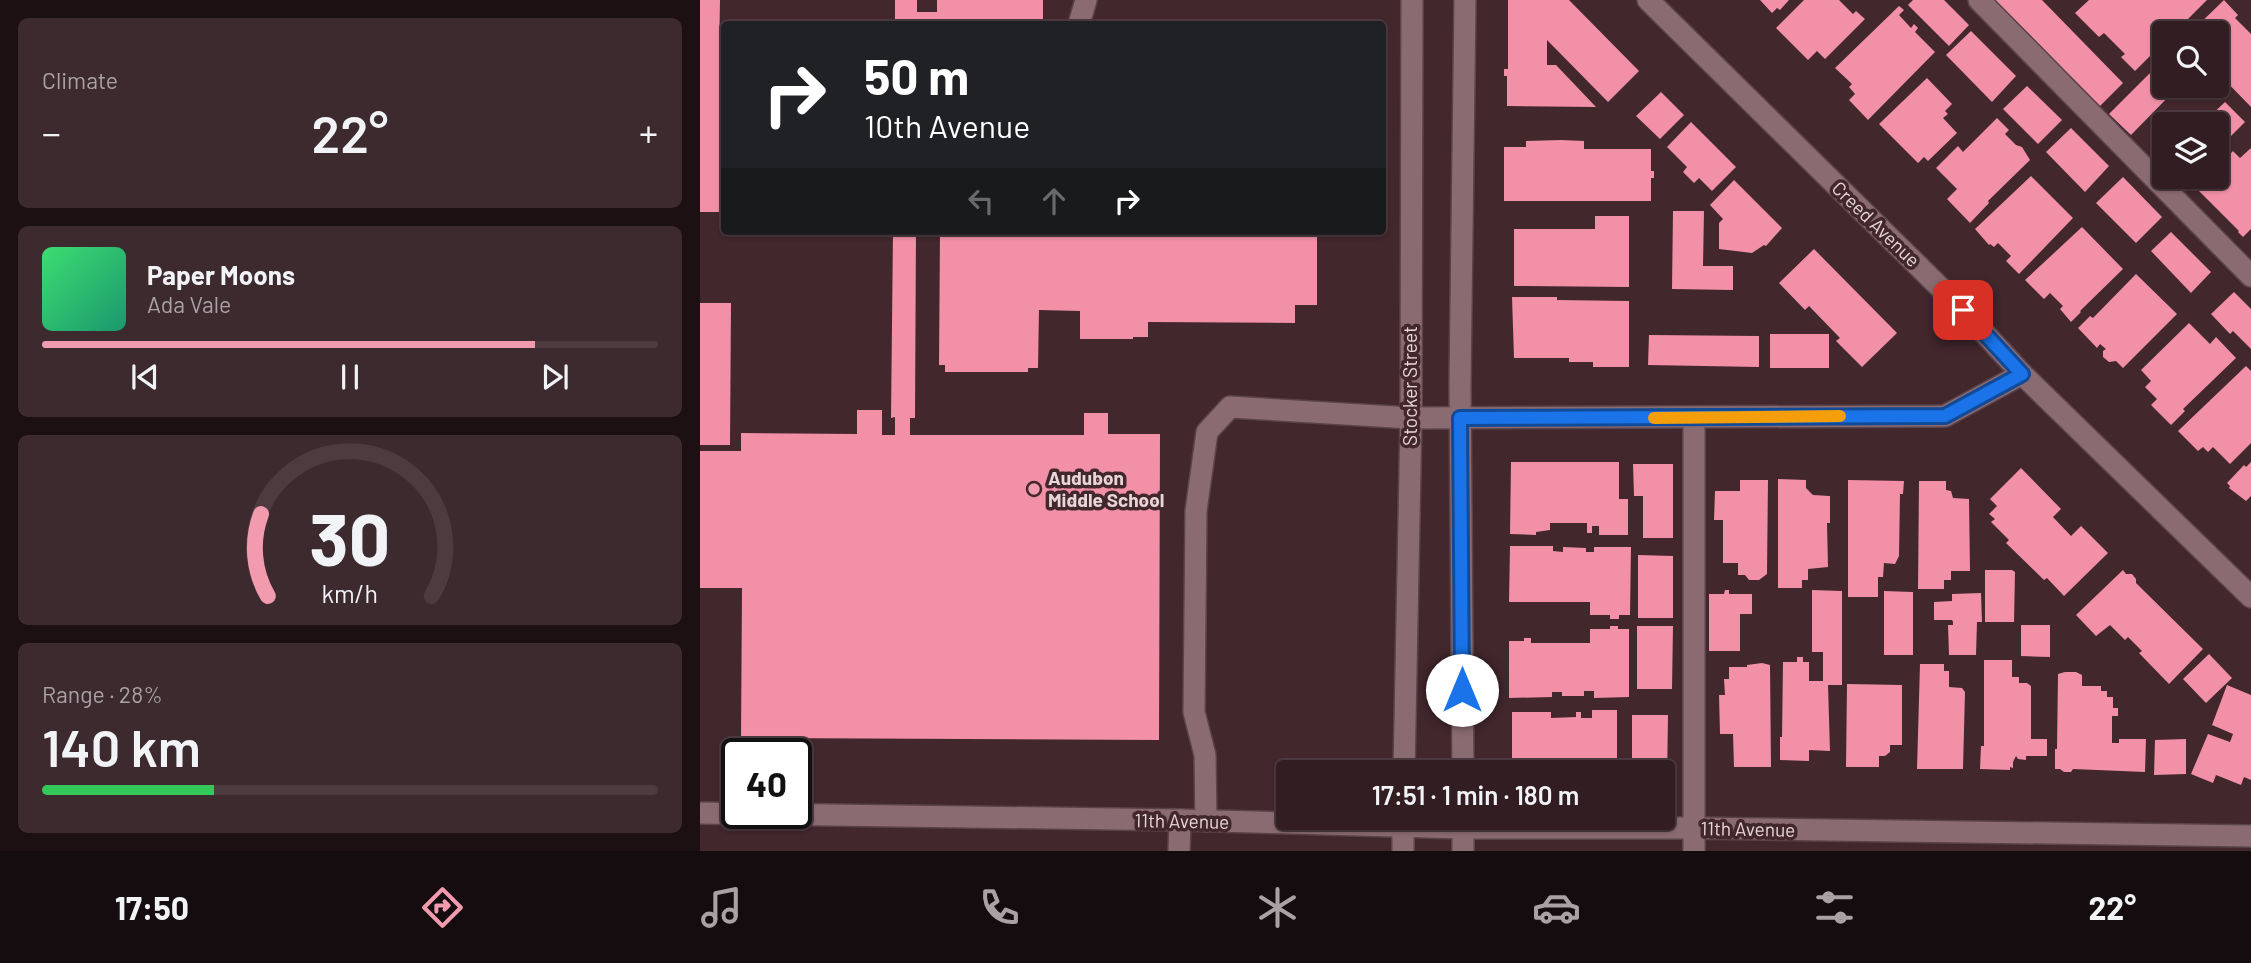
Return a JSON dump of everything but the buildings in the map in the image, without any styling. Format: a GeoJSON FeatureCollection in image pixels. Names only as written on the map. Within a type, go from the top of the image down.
{"type":"FeatureCollection","features":[{"type":"Feature","properties":{"kind":"street"},"geometry":{"type":"LineString","coordinates":[[1080,21],[1086,0]]}},
{"type":"Feature","properties":{"kind":"street","name":"Stocker Street"},"geometry":{"type":"LineString","coordinates":[[1404,760],[1411,418],[1412,0]]}},
{"type":"Feature","properties":{"kind":"street"},"geometry":{"type":"LineString","coordinates":[[1463,760],[1460,418],[1465,0]]}},
{"type":"Feature","properties":{"kind":"street","name":"Creed Avenue"},"geometry":{"type":"LineString","coordinates":[[1647,0],[1963,310],[2022,374],[2251,597]]}},
{"type":"Feature","properties":{"kind":"street"},"geometry":{"type":"LineString","coordinates":[[1979,0],[2251,276]]}},
{"type":"Feature","properties":{"kind":"street"},"geometry":{"type":"LineString","coordinates":[[1206,821],[1205,755],[1194,712],[1196,511],[1207,432],[1230,407],[1411,418],[1945,416],[2022,374]]}},
{"type":"Feature","properties":{"kind":"street"},"geometry":{"type":"LineString","coordinates":[[1694,418],[1694,851]]}},
{"type":"Feature","properties":{"kind":"street","name":"11th Avenue"},"geometry":{"type":"LineString","coordinates":[[700,813],[1276,821]]}},
{"type":"Feature","properties":{"kind":"street"},"geometry":{"type":"LineString","coordinates":[[1179,851],[1180,820]]}},
{"type":"Feature","properties":{"kind":"street","name":"11th Avenue"},"geometry":{"type":"LineString","coordinates":[[1675,828],[2251,836]]}},
{"type":"Feature","properties":{"kind":"street"},"geometry":{"type":"LineString","coordinates":[[1403,830],[1403,851]]}},
{"type":"Feature","properties":{"kind":"street"},"geometry":{"type":"LineString","coordinates":[[1463,830],[1463,851]]}},
{"type":"Feature","properties":{"kind":"slow traffic"},"geometry":{"type":"LineString","coordinates":[[1654,418],[1840,416]]}},
{"type":"Feature","properties":{"kind":"place","name":"Audubon Middle School"},"geometry":{"type":"Point","coordinates":[1034,489]}},
{"type":"Feature","properties":{"kind":"route"},"geometry":{"type":"LineString","coordinates":[[1462,690],[1460,418],[1945,416],[2022,374],[1963,310]]}}]}
